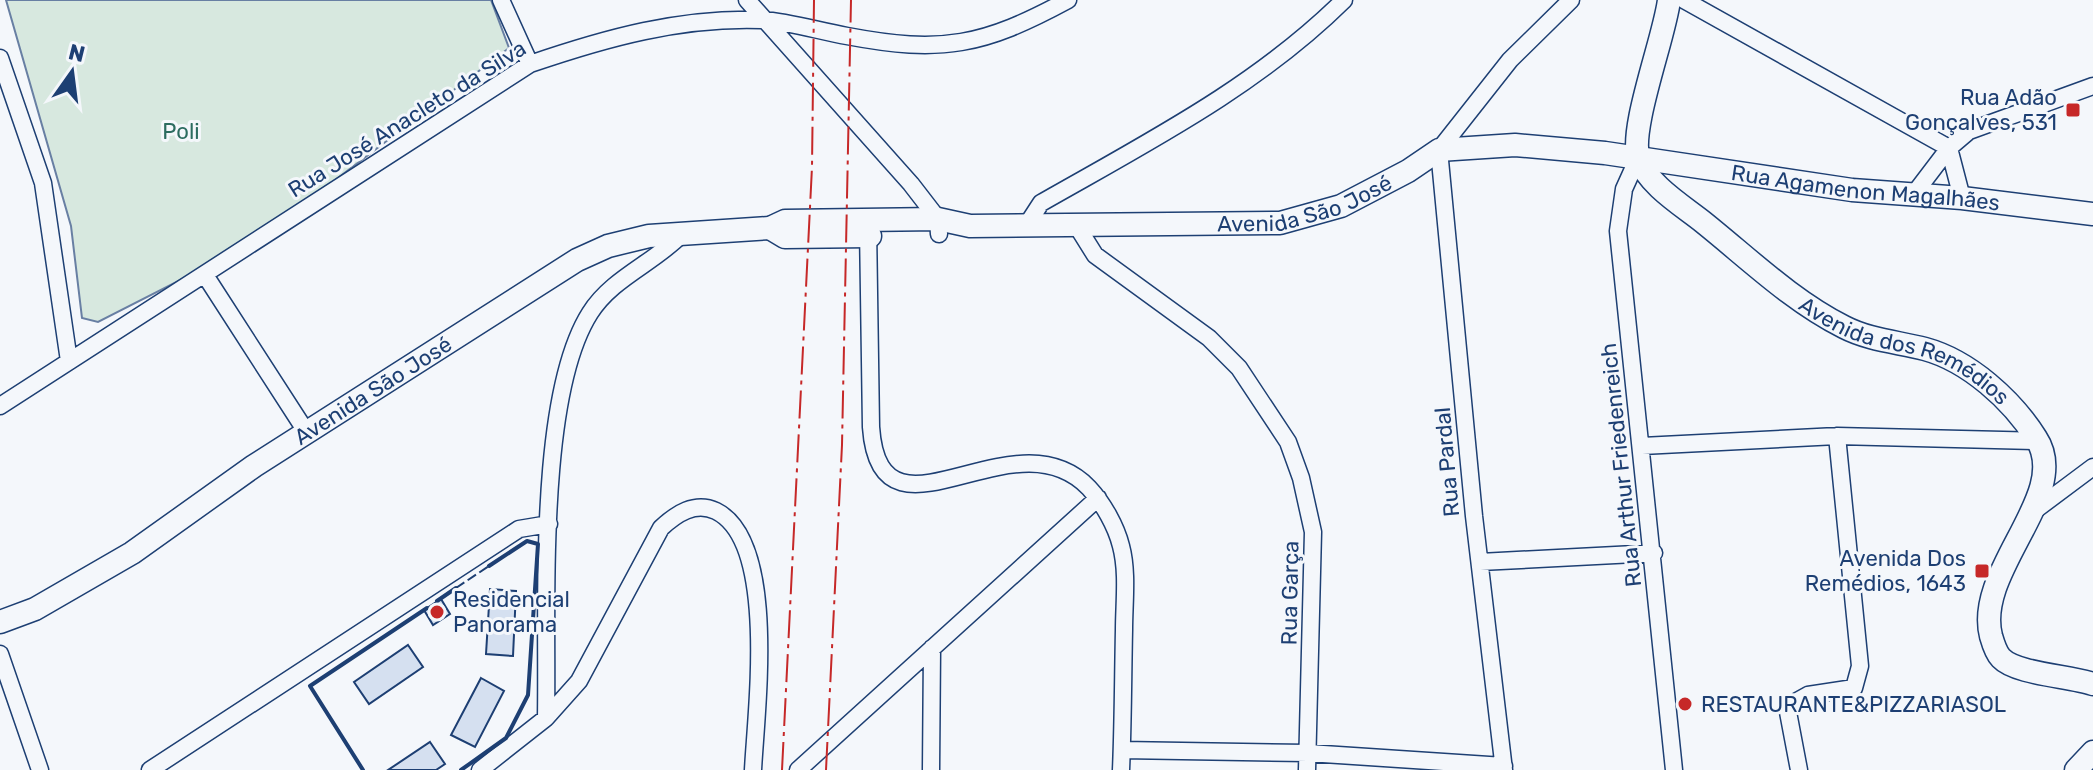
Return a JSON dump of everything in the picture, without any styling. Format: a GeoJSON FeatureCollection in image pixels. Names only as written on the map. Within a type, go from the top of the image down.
{"type":"FeatureCollection","features":[{"type":"Feature","properties":{"kind":"main road"},"geometry":{"type":"LineString","coordinates":[[1638,158],[1639,131],[1666,26],[1669,0]]}},
{"type":"Feature","properties":{"kind":"main road","name":"Avenida São José"},"geometry":{"type":"LineString","coordinates":[[0,622],[35,609],[132,553],[254,466],[577,260],[626,241],[770,228],[785,237],[868,228],[1028,223],[1280,223],[1341,206],[1408,171],[1439,150],[1515,145],[1638,158]]}},
{"type":"Feature","properties":{"kind":"main road","name":"Rua Agamenon Magalhães"},"geometry":{"type":"LineString","coordinates":[[1638,158],[1852,190],[1962,198],[2093,214]]}},
{"type":"Feature","properties":{"kind":"main road","name":"Avenida dos Remédios"},"geometry":{"type":"LineString","coordinates":[[1638,158],[1654,180],[1677,201],[1817,311],[1845,328],[1925,349],[1959,363],[2014,412],[2039,441]]}},
{"type":"Feature","properties":{"kind":"main road"},"geometry":{"type":"LineString","coordinates":[[2039,441],[2043,475],[2030,514],[1991,596],[1988,618],[2000,658],[2015,667],[2073,677],[2093,684]]}},
{"type":"Feature","properties":{"kind":"main road"},"geometry":{"type":"LineString","coordinates":[[2076,770],[2093,752]]}},
{"type":"Feature","properties":{"kind":"street"},"geometry":{"type":"LineString","coordinates":[[501,0],[530,64]]}},
{"type":"Feature","properties":{"kind":"street"},"geometry":{"type":"LineString","coordinates":[[747,0],[911,184],[945,227]]}},
{"type":"Feature","properties":{"kind":"street","name":"Rua José Anacleto da Silva"},"geometry":{"type":"LineString","coordinates":[[0,406],[530,64],[612,36],[707,21],[765,20],[912,47],[948,46],[981,39],[1023,24],[1068,0]]}},
{"type":"Feature","properties":{"kind":"street"},"geometry":{"type":"LineString","coordinates":[[1028,223],[1041,203],[1202,111],[1269,68],[1344,0]]}},
{"type":"Feature","properties":{"kind":"street"},"geometry":{"type":"LineString","coordinates":[[1439,150],[1510,60],[1571,0]]}},
{"type":"Feature","properties":{"kind":"street"},"geometry":{"type":"LineString","coordinates":[[1684,0],[1949,148],[1962,198]]}},
{"type":"Feature","properties":{"kind":"street"},"geometry":{"type":"LineString","coordinates":[[0,58],[15,93],[43,183],[69,361]]}},
{"type":"Feature","properties":{"kind":"street"},"geometry":{"type":"LineString","coordinates":[[1914,194],[1949,148],[1969,131],[2093,86]]}},
{"type":"Feature","properties":{"kind":"street","name":"Rua Pardal"},"geometry":{"type":"LineString","coordinates":[[1439,150],[1504,768]]}},
{"type":"Feature","properties":{"kind":"street","name":"Rua Arthur Friedenreich"},"geometry":{"type":"LineString","coordinates":[[1638,158],[1624,189],[1618,231],[1654,553],[1674,770]]}},
{"type":"Feature","properties":{"kind":"street"},"geometry":{"type":"LineString","coordinates":[[911,184],[913,227]]}},
{"type":"Feature","properties":{"kind":"street","name":"Rua Garça"},"geometry":{"type":"LineString","coordinates":[[1075,223],[1095,255],[1209,338],[1239,368],[1288,442],[1301,478],[1313,532],[1308,762]]}},
{"type":"Feature","properties":{"kind":"street"},"geometry":{"type":"LineString","coordinates":[[868,228],[872,447],[886,473],[909,486],[926,486],[986,468],[1021,462],[1041,463],[1072,474],[1098,498],[1115,530],[1123,559],[1121,770]]}},
{"type":"Feature","properties":{"kind":"street"},"geometry":{"type":"LineString","coordinates":[[546,718],[549,524],[559,412],[569,360],[579,334],[601,297],[682,234]]}},
{"type":"Feature","properties":{"kind":"street"},"geometry":{"type":"LineString","coordinates":[[205,275],[307,433]]}},
{"type":"Feature","properties":{"kind":"street"},"geometry":{"type":"LineString","coordinates":[[1799,770],[1788,712],[1790,705],[1808,695],[1854,688],[1860,666],[1837,436]]}},
{"type":"Feature","properties":{"kind":"street"},"geometry":{"type":"LineString","coordinates":[[1642,446],[1837,436],[2039,441]]}},
{"type":"Feature","properties":{"kind":"street"},"geometry":{"type":"LineString","coordinates":[[2030,514],[2093,467]]}},
{"type":"Feature","properties":{"kind":"street"},"geometry":{"type":"LineString","coordinates":[[798,770],[1098,498]]}},
{"type":"Feature","properties":{"kind":"street"},"geometry":{"type":"LineString","coordinates":[[480,770],[546,718],[590,664],[661,528],[684,511],[711,509],[723,515],[735,530],[754,567],[759,604],[753,770]]}},
{"type":"Feature","properties":{"kind":"street"},"geometry":{"type":"LineString","coordinates":[[150,770],[519,529],[549,524]]}},
{"type":"Feature","properties":{"kind":"street"},"geometry":{"type":"LineString","coordinates":[[1480,562],[1654,553]]}},
{"type":"Feature","properties":{"kind":"street"},"geometry":{"type":"LineString","coordinates":[[931,770],[932,648]]}},
{"type":"Feature","properties":{"kind":"street"},"geometry":{"type":"LineString","coordinates":[[0,654],[40,770]]}},
{"type":"Feature","properties":{"kind":"street"},"geometry":{"type":"LineString","coordinates":[[1122,750],[1308,762],[1504,768]]}},
{"type":"Feature","properties":{"kind":"green space","name":"Poli"},"geometry":{"type":"Polygon","coordinates":[[[6,0],[491,0],[509,48],[251,244],[98,322],[82,318],[71,226],[6,0]]]}},
{"type":"Feature","properties":{"kind":"building"},"geometry":{"type":"Polygon","coordinates":[[[490,589],[516,591],[513,656],[486,654],[490,589]]]}},
{"type":"Feature","properties":{"kind":"building","name":"Residencial Panorama"},"geometry":{"type":"Polygon","coordinates":[[[441,599],[450,614],[433,625],[424,610],[441,599]]]}},
{"type":"Feature","properties":{"kind":"building"},"geometry":{"type":"Polygon","coordinates":[[[408,645],[423,667],[369,704],[354,682],[408,645]]]}},
{"type":"Feature","properties":{"kind":"building"},"geometry":{"type":"Polygon","coordinates":[[[481,678],[504,691],[475,747],[451,735],[481,678]]]}},
{"type":"Feature","properties":{"kind":"building"},"geometry":{"type":"Polygon","coordinates":[[[430,742],[445,764],[436,770],[388,770],[430,742]]]}},
{"type":"Feature","properties":{"kind":"fence"},"geometry":{"type":"LineString","coordinates":[[456,588],[489,566]]}},
{"type":"Feature","properties":{"kind":"wall"},"geometry":{"type":"LineString","coordinates":[[461,770],[506,738],[528,695],[538,544],[527,541],[489,566]]}},
{"type":"Feature","properties":{"kind":"wall"},"geometry":{"type":"LineString","coordinates":[[437,601],[456,588]]}},
{"type":"Feature","properties":{"kind":"wall"},"geometry":{"type":"LineString","coordinates":[[363,770],[310,686],[427,608]]}},
{"type":"Feature","properties":{"kind":"power"},"geometry":{"type":"LineString","coordinates":[[782,770],[812,167],[814,0]]}},
{"type":"Feature","properties":{"kind":"power"},"geometry":{"type":"LineString","coordinates":[[826,770],[842,445],[851,0]]}},
{"type":"Feature","properties":{"kind":"place","name":"Rua Adão Gonçalves, 531"},"geometry":{"type":"Point","coordinates":[2073,110]}},
{"type":"Feature","properties":{"kind":"place","name":"Avenida Dos Remédios, 1643"},"geometry":{"type":"Point","coordinates":[1982,571]}},
{"type":"Feature","properties":{"kind":"place","name":"Residencial Panorama"},"geometry":{"type":"Point","coordinates":[437,612]}},
{"type":"Feature","properties":{"kind":"place","name":"RESTAURANTE&PIZZARIASOL"},"geometry":{"type":"Point","coordinates":[1685,704]}}]}
